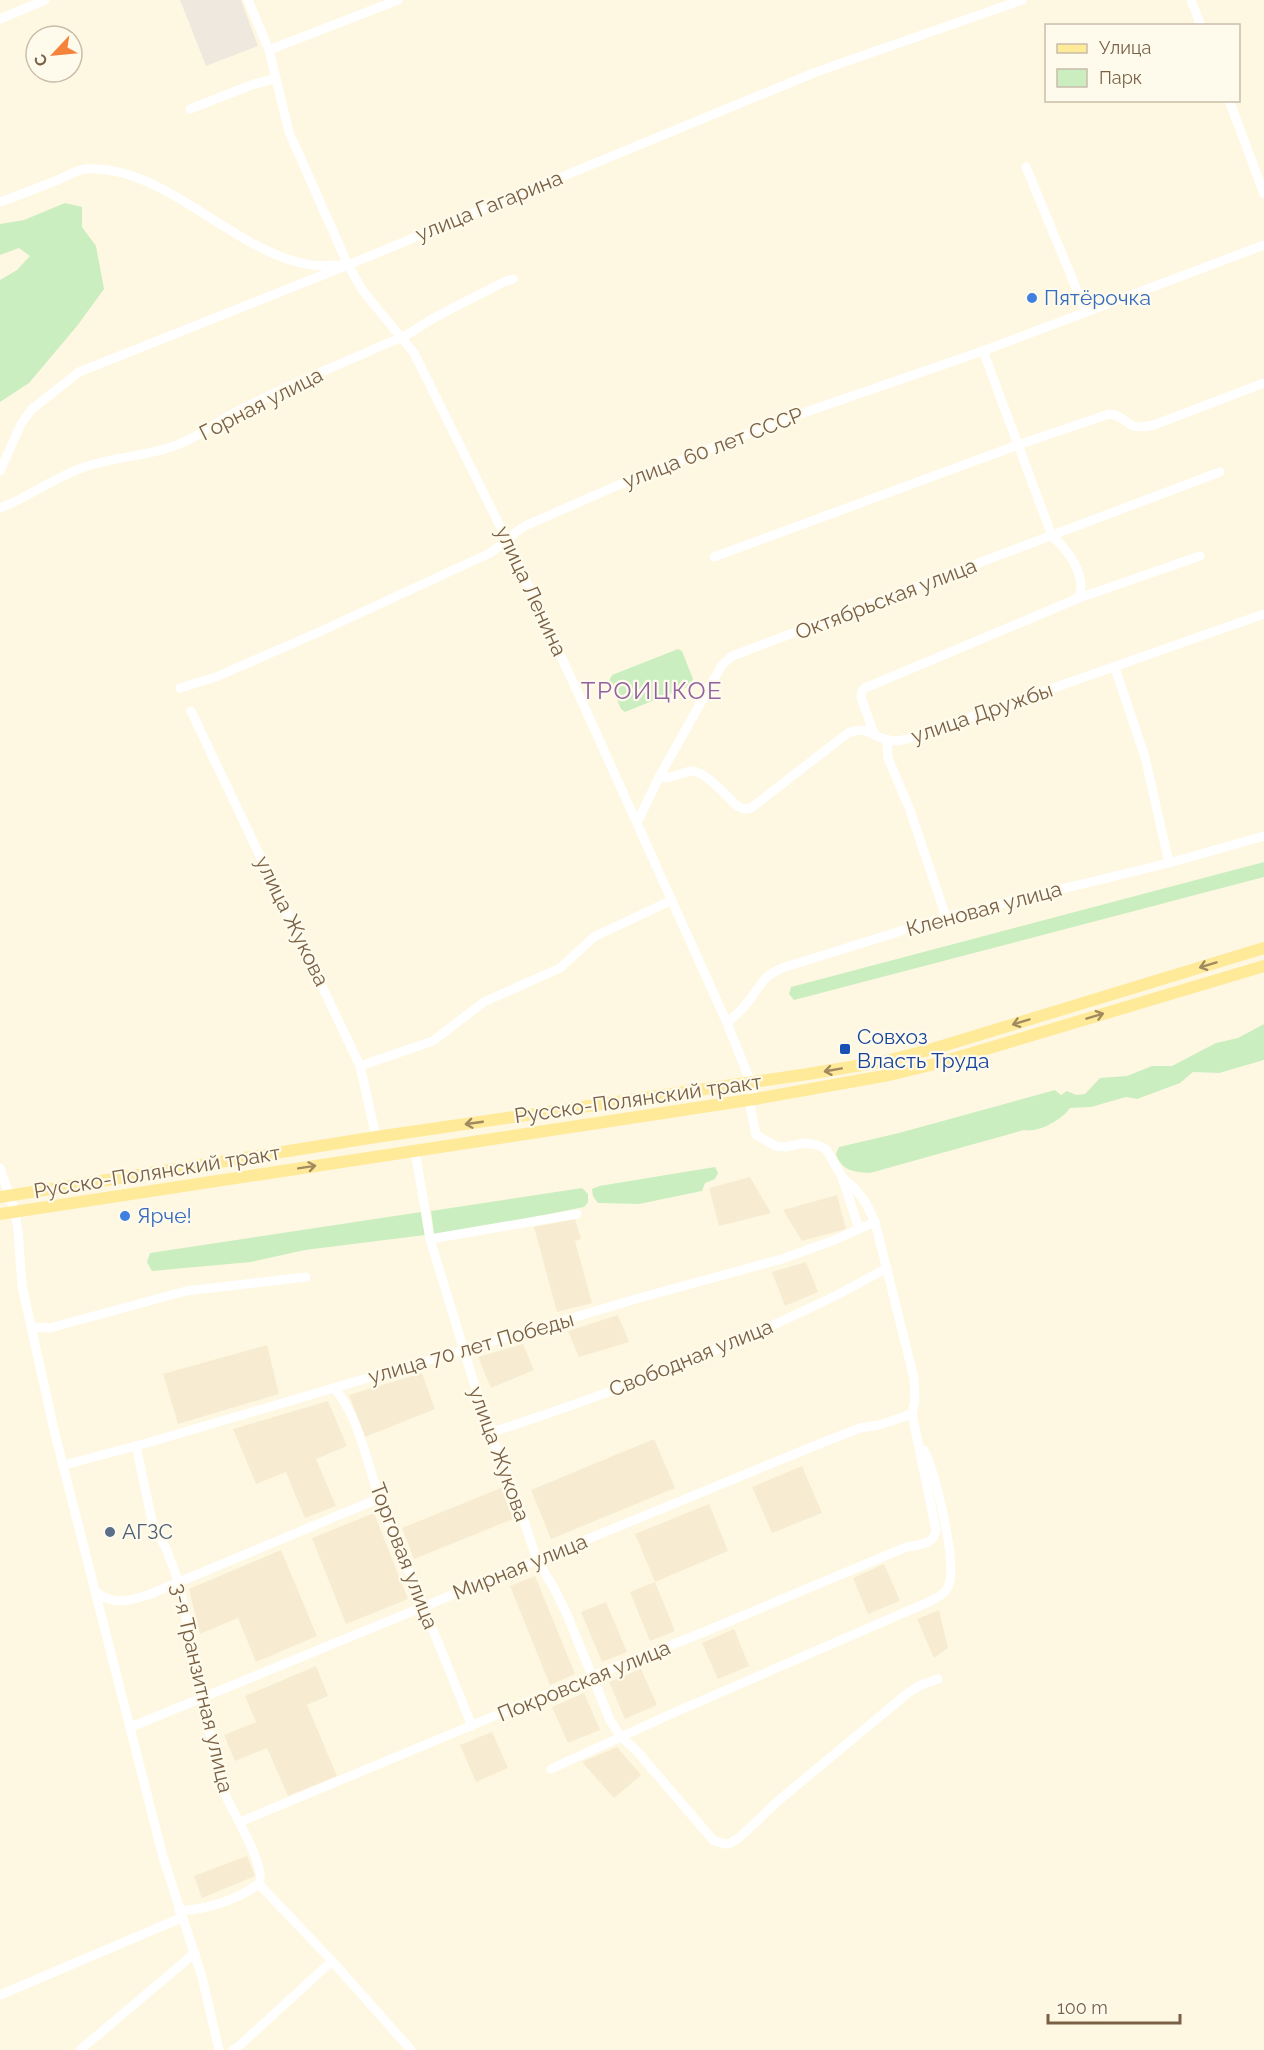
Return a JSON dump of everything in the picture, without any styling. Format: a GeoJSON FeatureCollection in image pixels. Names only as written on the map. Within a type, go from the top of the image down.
{"type":"FeatureCollection","features":[{"type":"Feature","properties":{"kind":"main road","name":"Русско-Полянский тракт"},"geometry":{"type":"LineString","coordinates":[[5,1196],[376,1137],[751,1083],[886,1061],[1264,948]]}},
{"type":"Feature","properties":{"kind":"main road","name":"Русско-Полянский тракт"},"geometry":{"type":"LineString","coordinates":[[0,1214],[752,1099],[890,1075],[939,1063],[1264,966]]}},
{"type":"Feature","properties":{"kind":"street"},"geometry":{"type":"LineString","coordinates":[[0,19],[45,0]]}},
{"type":"Feature","properties":{"kind":"street","name":"улица Ленина"},"geometry":{"type":"LineString","coordinates":[[248,0],[269,50],[289,132],[296,151],[348,265],[363,291],[414,353],[507,540],[672,900],[751,1083],[756,1135],[765,1141],[785,1147],[805,1143],[817,1144],[826,1149],[842,1178]]}},
{"type":"Feature","properties":{"kind":"street"},"geometry":{"type":"LineString","coordinates":[[269,50],[398,0]]}},
{"type":"Feature","properties":{"kind":"street","name":"улица Гагарина"},"geometry":{"type":"LineString","coordinates":[[0,471],[21,424],[32,409],[79,372],[348,265],[816,72],[1022,0]]}},
{"type":"Feature","properties":{"kind":"street"},"geometry":{"type":"LineString","coordinates":[[1191,0],[1200,24]]}},
{"type":"Feature","properties":{"kind":"street"},"geometry":{"type":"LineString","coordinates":[[190,109],[254,84],[275,79]]}},
{"type":"Feature","properties":{"kind":"street"},"geometry":{"type":"LineString","coordinates":[[1230,102],[1264,194]]}},
{"type":"Feature","properties":{"kind":"street"},"geometry":{"type":"LineString","coordinates":[[1026,167],[1086,312]]}},
{"type":"Feature","properties":{"kind":"street"},"geometry":{"type":"LineString","coordinates":[[0,202],[82,169],[105,171],[153,184],[245,239],[284,257],[307,265],[348,265]]}},
{"type":"Feature","properties":{"kind":"street","name":"улица 60 лет СССР"},"geometry":{"type":"LineString","coordinates":[[180,688],[216,677],[490,553],[501,546],[514,532],[615,486],[774,423],[983,351],[1264,245]]}},
{"type":"Feature","properties":{"kind":"street","name":"Горная улица"},"geometry":{"type":"LineString","coordinates":[[0,508],[81,468],[100,462],[156,453],[188,441],[236,412],[390,342],[402,339],[424,324],[513,279]]}},
{"type":"Feature","properties":{"kind":"street"},"geometry":{"type":"LineString","coordinates":[[414,353],[415,334],[424,324]]}},
{"type":"Feature","properties":{"kind":"street"},"geometry":{"type":"LineString","coordinates":[[983,351],[1052,536],[1066,549],[1076,568],[1082,585],[1080,598]]}},
{"type":"Feature","properties":{"kind":"street"},"geometry":{"type":"LineString","coordinates":[[714,557],[1018,445],[1109,414],[1119,415],[1130,426],[1140,428],[1154,425],[1264,382]]}},
{"type":"Feature","properties":{"kind":"street","name":"Октябрьская улица"},"geometry":{"type":"LineString","coordinates":[[637,823],[659,777],[722,665],[732,656],[1220,471]]}},
{"type":"Feature","properties":{"kind":"street"},"geometry":{"type":"LineString","coordinates":[[874,734],[861,697],[865,688],[1080,598],[1200,556]]}},
{"type":"Feature","properties":{"kind":"street","name":"улица Дружбы"},"geometry":{"type":"LineString","coordinates":[[659,777],[667,779],[692,771],[700,773],[737,806],[744,809],[751,808],[856,730],[865,730],[887,740],[902,740],[918,736],[1264,614]]}},
{"type":"Feature","properties":{"kind":"street"},"geometry":{"type":"LineString","coordinates":[[1115,668],[1145,758],[1169,863]]}},
{"type":"Feature","properties":{"kind":"street","name":"улица Жукова"},"geometry":{"type":"LineString","coordinates":[[191,711],[360,1066],[376,1137]]}},
{"type":"Feature","properties":{"kind":"street"},"geometry":{"type":"LineString","coordinates":[[887,740],[888,758],[910,810],[946,917]]}},
{"type":"Feature","properties":{"kind":"street","name":"Кленовая улица"},"geometry":{"type":"LineString","coordinates":[[727,1023],[747,1003],[765,977],[773,971],[946,917],[1169,863],[1264,836]]}},
{"type":"Feature","properties":{"kind":"street"},"geometry":{"type":"LineString","coordinates":[[360,1066],[433,1041],[484,1002],[560,968],[594,937],[672,900]]}},
{"type":"Feature","properties":{"kind":"street","name":"улица Жукова"},"geometry":{"type":"LineString","coordinates":[[415,1151],[430,1239],[463,1350],[488,1429],[512,1485],[537,1560],[568,1617],[610,1720],[621,1737],[635,1749],[713,1840],[724,1844],[731,1843],[741,1836],[778,1801],[908,1693],[938,1679]]}},
{"type":"Feature","properties":{"kind":"street"},"geometry":{"type":"LineString","coordinates":[[0,1168],[5,1196],[15,1212],[21,1286],[64,1465],[163,1857],[180,1914],[195,1953],[219,2050]]}},
{"type":"Feature","properties":{"kind":"street"},"geometry":{"type":"LineString","coordinates":[[551,1769],[933,1600],[944,1593],[949,1586],[952,1570],[950,1552],[931,1464],[917,1434],[912,1414],[915,1400],[914,1378],[875,1222],[866,1203],[842,1178]]}},
{"type":"Feature","properties":{"kind":"street"},"geometry":{"type":"LineString","coordinates":[[842,1178],[859,1229]]}},
{"type":"Feature","properties":{"kind":"street"},"geometry":{"type":"LineString","coordinates":[[430,1239],[577,1214]]}},
{"type":"Feature","properties":{"kind":"street","name":"улица 70 лет Победы"},"geometry":{"type":"LineString","coordinates":[[64,1465],[136,1446],[643,1297],[782,1259],[875,1222]]}},
{"type":"Feature","properties":{"kind":"street","name":"Свободная улица"},"geometry":{"type":"LineString","coordinates":[[488,1429],[499,1430],[568,1407],[673,1367],[814,1306],[887,1268]]}},
{"type":"Feature","properties":{"kind":"street"},"geometry":{"type":"LineString","coordinates":[[31,1327],[50,1328],[186,1291],[306,1277]]}},
{"type":"Feature","properties":{"kind":"street","name":"Торговая улица"},"geometry":{"type":"LineString","coordinates":[[334,1388],[341,1396],[363,1445],[380,1498],[472,1726]]}},
{"type":"Feature","properties":{"kind":"street","name":"Мирная улица"},"geometry":{"type":"LineString","coordinates":[[131,1727],[819,1444],[860,1428],[879,1425],[912,1414]]}},
{"type":"Feature","properties":{"kind":"street","name":"Покровская улица"},"geometry":{"type":"LineString","coordinates":[[240,1822],[715,1628],[904,1548],[928,1543],[936,1536],[936,1530],[917,1434]]}},
{"type":"Feature","properties":{"kind":"street","name":"3-я Транзитная улица"},"geometry":{"type":"LineString","coordinates":[[136,1446],[152,1521],[179,1583],[220,1783],[258,1865],[261,1880],[259,1884]]}},
{"type":"Feature","properties":{"kind":"street"},"geometry":{"type":"LineString","coordinates":[[96,1592],[104,1598],[118,1601],[132,1600],[179,1583],[380,1498]]}},
{"type":"Feature","properties":{"kind":"street"},"geometry":{"type":"LineString","coordinates":[[0,1995],[180,1914],[220,1904],[259,1884],[332,1961],[411,2050]]}},
{"type":"Feature","properties":{"kind":"street"},"geometry":{"type":"LineString","coordinates":[[80,2050],[195,1953]]}},
{"type":"Feature","properties":{"kind":"street"},"geometry":{"type":"LineString","coordinates":[[233,2050],[332,1961]]}},
{"type":"Feature","properties":{"kind":"shaded area"},"geometry":{"type":"Polygon","coordinates":[[[180,0],[241,0],[258,46],[206,66],[180,0]]]}},
{"type":"Feature","properties":{"kind":"shaded area"},"geometry":{"type":"Polygon","coordinates":[[[750,1177],[771,1213],[719,1226],[709,1188],[750,1177]]]}},
{"type":"Feature","properties":{"kind":"shaded area"},"geometry":{"type":"Polygon","coordinates":[[[837,1195],[846,1229],[802,1241],[783,1210],[837,1195]]]}},
{"type":"Feature","properties":{"kind":"shaded area"},"geometry":{"type":"Polygon","coordinates":[[[575,1219],[581,1239],[575,1241],[592,1303],[557,1312],[534,1227],[575,1219]]]}},
{"type":"Feature","properties":{"kind":"shaded area"},"geometry":{"type":"Polygon","coordinates":[[[806,1262],[818,1292],[785,1306],[772,1272],[806,1262]]]}},
{"type":"Feature","properties":{"kind":"shaded area"},"geometry":{"type":"Polygon","coordinates":[[[618,1315],[629,1342],[579,1357],[568,1331],[618,1315]]]}},
{"type":"Feature","properties":{"kind":"shaded area"},"geometry":{"type":"Polygon","coordinates":[[[523,1344],[534,1370],[491,1388],[478,1357],[523,1344]]]}},
{"type":"Feature","properties":{"kind":"shaded area"},"geometry":{"type":"Polygon","coordinates":[[[267,1345],[279,1394],[178,1424],[163,1374],[267,1345]]]}},
{"type":"Feature","properties":{"kind":"shaded area"},"geometry":{"type":"Polygon","coordinates":[[[422,1373],[435,1409],[365,1437],[349,1395],[422,1373]]]}},
{"type":"Feature","properties":{"kind":"shaded area"},"geometry":{"type":"Polygon","coordinates":[[[328,1401],[347,1446],[316,1459],[336,1506],[305,1518],[286,1472],[256,1484],[233,1429],[328,1401]]]}},
{"type":"Feature","properties":{"kind":"shaded area"},"geometry":{"type":"Polygon","coordinates":[[[654,1439],[675,1488],[551,1539],[531,1490],[654,1439]]]}},
{"type":"Feature","properties":{"kind":"shaded area"},"geometry":{"type":"Polygon","coordinates":[[[802,1466],[822,1513],[772,1533],[752,1487],[802,1466]]]}},
{"type":"Feature","properties":{"kind":"shaded area"},"geometry":{"type":"Polygon","coordinates":[[[501,1488],[513,1519],[414,1559],[402,1528],[501,1488]]]}},
{"type":"Feature","properties":{"kind":"shaded area"},"geometry":{"type":"Polygon","coordinates":[[[709,1504],[728,1551],[655,1582],[635,1534],[709,1504]]]}},
{"type":"Feature","properties":{"kind":"shaded area"},"geometry":{"type":"Polygon","coordinates":[[[374,1513],[408,1599],[346,1624],[312,1538],[374,1513]]]}},
{"type":"Feature","properties":{"kind":"shaded area"},"geometry":{"type":"Polygon","coordinates":[[[281,1550],[317,1636],[256,1662],[238,1618],[200,1634],[189,1589],[281,1550]]]}},
{"type":"Feature","properties":{"kind":"shaded area"},"geometry":{"type":"Polygon","coordinates":[[[884,1564],[900,1601],[868,1614],[853,1578],[884,1564]]]}},
{"type":"Feature","properties":{"kind":"shaded area"},"geometry":{"type":"Polygon","coordinates":[[[535,1576],[575,1674],[550,1685],[510,1586],[535,1576]]]}},
{"type":"Feature","properties":{"kind":"shaded area"},"geometry":{"type":"Polygon","coordinates":[[[655,1582],[675,1631],[650,1641],[630,1592],[655,1582]]]}},
{"type":"Feature","properties":{"kind":"shaded area"},"geometry":{"type":"Polygon","coordinates":[[[606,1602],[627,1652],[602,1662],[581,1612],[606,1602]]]}},
{"type":"Feature","properties":{"kind":"shaded area"},"geometry":{"type":"Polygon","coordinates":[[[939,1610],[948,1648],[934,1658],[917,1619],[939,1610]]]}},
{"type":"Feature","properties":{"kind":"shaded area"},"geometry":{"type":"Polygon","coordinates":[[[734,1629],[749,1666],[718,1679],[702,1643],[734,1629]]]}},
{"type":"Feature","properties":{"kind":"shaded area"},"geometry":{"type":"Polygon","coordinates":[[[316,1666],[328,1696],[307,1705],[337,1776],[288,1796],[267,1748],[235,1761],[224,1735],[256,1722],[245,1696],[316,1666]]]}},
{"type":"Feature","properties":{"kind":"shaded area"},"geometry":{"type":"Polygon","coordinates":[[[641,1669],[657,1705],[625,1719],[609,1682],[641,1669]]]}},
{"type":"Feature","properties":{"kind":"shaded area"},"geometry":{"type":"Polygon","coordinates":[[[584,1693],[600,1730],[568,1743],[552,1707],[584,1693]]]}},
{"type":"Feature","properties":{"kind":"shaded area"},"geometry":{"type":"Polygon","coordinates":[[[492,1732],[508,1768],[476,1782],[460,1745],[492,1732]]]}},
{"type":"Feature","properties":{"kind":"shaded area"},"geometry":{"type":"Polygon","coordinates":[[[617,1747],[641,1775],[614,1798],[582,1762],[617,1747]]]}},
{"type":"Feature","properties":{"kind":"shaded area"},"geometry":{"type":"Polygon","coordinates":[[[247,1856],[255,1876],[202,1898],[194,1876],[247,1856]]]}},
{"type":"Feature","properties":{"kind":"green space"},"geometry":{"type":"Polygon","coordinates":[[[65,203],[82,207],[82,227],[96,246],[104,289],[77,326],[29,383],[0,402],[0,280],[17,270],[30,256],[19,248],[0,255],[0,224],[24,220],[65,203]]]}},
{"type":"Feature","properties":{"kind":"green space"},"geometry":{"type":"Polygon","coordinates":[[[678,649],[682,651],[693,679],[692,685],[625,712],[621,709],[609,681],[612,675],[678,649]]]}},
{"type":"Feature","properties":{"kind":"green space"},"geometry":{"type":"Polygon","coordinates":[[[1264,862],[1264,877],[794,1000],[789,994],[791,987],[1264,862]]]}},
{"type":"Feature","properties":{"kind":"green space"},"geometry":{"type":"Polygon","coordinates":[[[1264,1024],[1264,1060],[1219,1073],[1193,1072],[1180,1083],[1137,1099],[1126,1097],[1091,1107],[1070,1108],[1061,1117],[1043,1128],[1024,1130],[870,1173],[849,1170],[841,1164],[836,1154],[839,1147],[1055,1090],[1061,1095],[1067,1091],[1076,1095],[1085,1094],[1100,1078],[1127,1076],[1152,1066],[1172,1066],[1216,1043],[1238,1038],[1264,1024]]]}},
{"type":"Feature","properties":{"kind":"green space"},"geometry":{"type":"Polygon","coordinates":[[[715,1167],[718,1173],[715,1179],[705,1183],[702,1191],[639,1204],[598,1203],[593,1196],[592,1189],[599,1186],[715,1167]]]}},
{"type":"Feature","properties":{"kind":"green space"},"geometry":{"type":"Polygon","coordinates":[[[582,1188],[588,1194],[588,1202],[584,1207],[490,1226],[434,1234],[431,1211],[582,1188]]]}},
{"type":"Feature","properties":{"kind":"green space"},"geometry":{"type":"Polygon","coordinates":[[[421,1212],[425,1235],[305,1250],[251,1262],[152,1271],[147,1262],[150,1253],[421,1212]]]}},
{"type":"Feature","properties":{"kind":"place","name":"Пятёрочка"},"geometry":{"type":"Point","coordinates":[1032,298]}},
{"type":"Feature","properties":{"kind":"place","name":"Совхоз Власть Труда"},"geometry":{"type":"Point","coordinates":[845,1049]}},
{"type":"Feature","properties":{"kind":"place","name":"Ярче!"},"geometry":{"type":"Point","coordinates":[125,1216]}},
{"type":"Feature","properties":{"kind":"place","name":"АГЗС"},"geometry":{"type":"Point","coordinates":[110,1532]}},
{"type":"Feature","properties":{"kind":"district","name":"ТРОИЦКОЕ"},"geometry":{"type":"Point","coordinates":[652,691]}}]}
